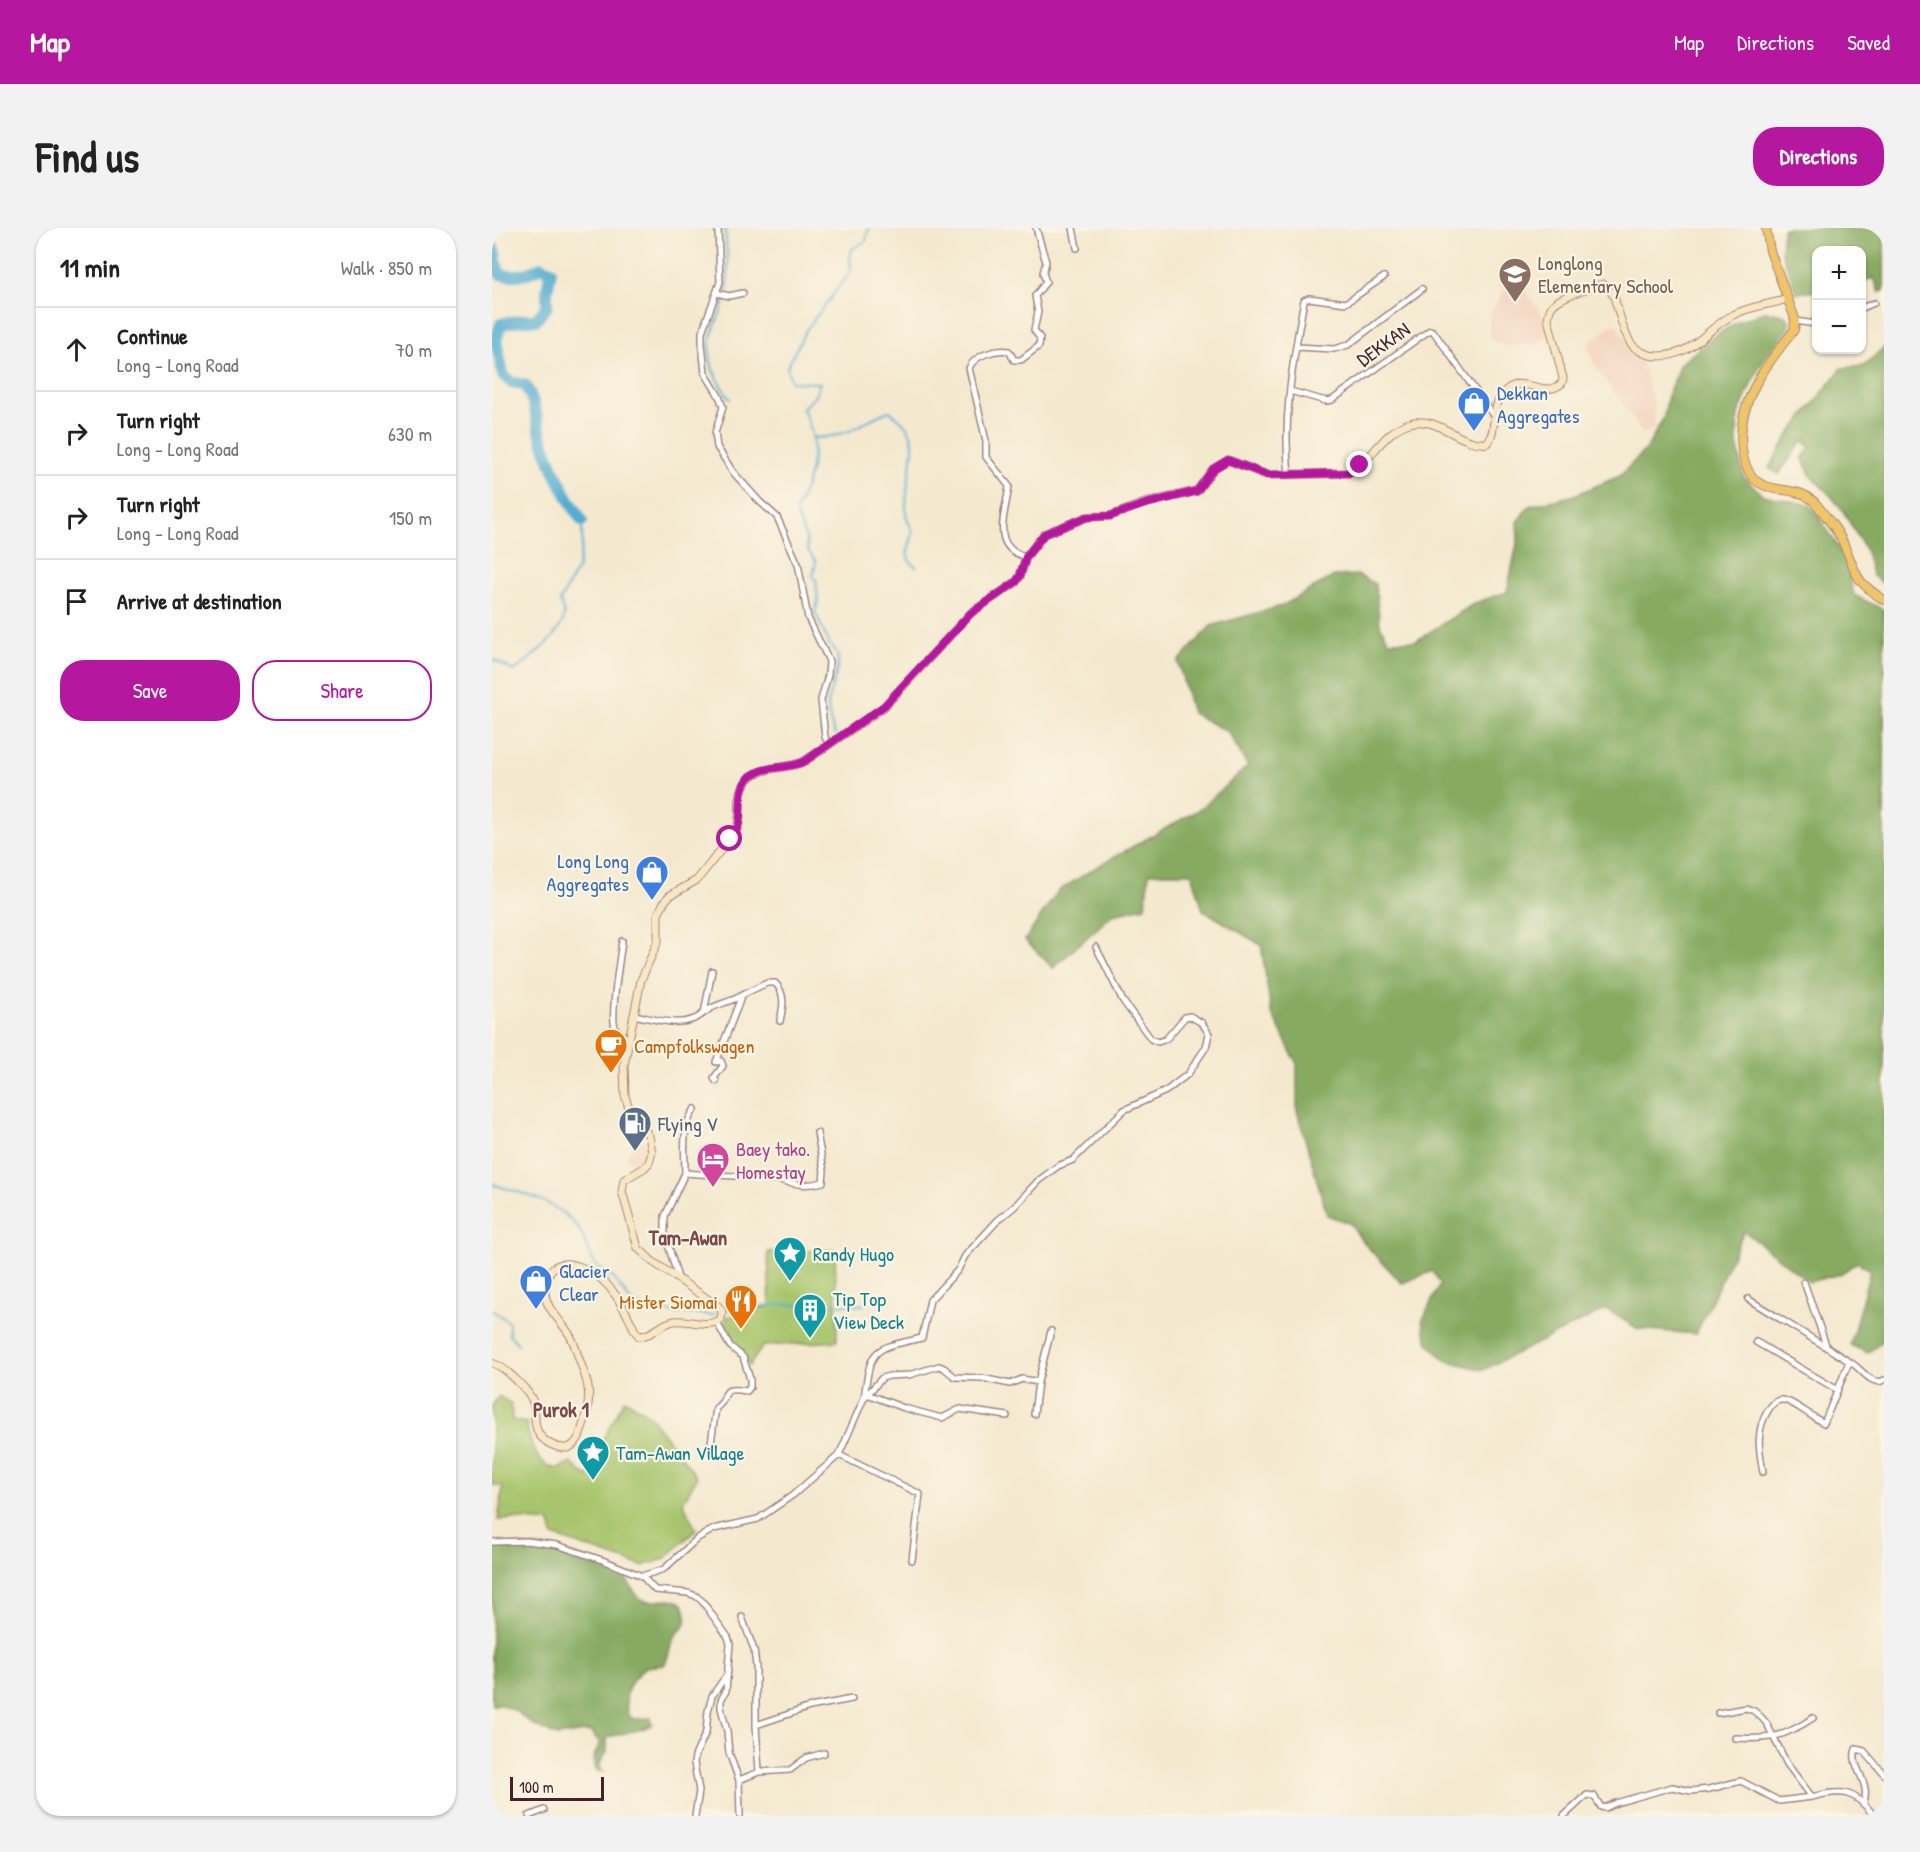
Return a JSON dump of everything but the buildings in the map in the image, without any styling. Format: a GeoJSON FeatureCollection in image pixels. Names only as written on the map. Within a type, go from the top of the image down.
{"type":"FeatureCollection","features":[{"type":"Feature","properties":{"kind":"main road"},"geometry":{"type":"LineString","coordinates":[[1766,228],[1770,251],[1796,321],[1794,330],[1770,360],[1742,413],[1741,440],[1744,463],[1755,480],[1764,485],[1809,496],[1836,529],[1845,546],[1854,574],[1869,590],[1884,600]]}},
{"type":"Feature","properties":{"kind":"main road"},"geometry":{"type":"LineString","coordinates":[[492,1363],[505,1369],[531,1397],[535,1409],[536,1428],[542,1437],[550,1444],[567,1449],[573,1446],[579,1437],[588,1411],[590,1394],[588,1380],[571,1337],[547,1302],[546,1282],[555,1266],[563,1263],[574,1264],[600,1278],[616,1296],[639,1336],[650,1334],[672,1321],[717,1323],[721,1319],[722,1315],[718,1306],[653,1262],[638,1248],[622,1191],[625,1178],[640,1171],[649,1162],[652,1149],[649,1136],[632,1115],[625,1096],[624,1065],[645,970],[658,941],[658,915],[669,896],[697,880],[736,831],[739,822],[740,795],[744,783],[758,772],[800,764],[890,701],[971,613],[1016,582],[1026,557],[1044,534],[1087,517],[1110,516],[1145,504],[1197,491],[1213,469],[1225,461],[1236,462],[1267,475],[1353,471],[1388,436],[1405,425],[1417,422],[1447,429],[1471,442],[1487,443],[1492,433],[1493,415],[1501,396],[1508,388],[1524,385],[1553,390],[1562,383],[1563,378],[1548,319],[1549,310],[1556,302],[1588,288],[1603,284],[1610,290],[1630,342],[1636,349],[1652,356],[1669,356],[1683,352],[1733,315],[1787,300]]}},
{"type":"Feature","properties":{"kind":"street"},"geometry":{"type":"LineString","coordinates":[[718,228],[720,282],[702,332],[705,373],[723,407],[715,433],[717,447],[733,472],[777,517],[798,564],[808,618],[829,661],[822,700],[825,737],[828,745]]}},
{"type":"Feature","properties":{"kind":"street"},"geometry":{"type":"LineString","coordinates":[[1026,557],[1020,555],[1006,543],[1001,530],[1009,486],[986,457],[986,441],[969,368],[971,363],[996,351],[1009,351],[1014,360],[1021,360],[1040,346],[1040,338],[1034,330],[1038,312],[1035,296],[1046,282],[1044,273],[1046,262],[1036,228]]}},
{"type":"Feature","properties":{"kind":"street"},"geometry":{"type":"LineString","coordinates":[[1073,228],[1077,248]]}},
{"type":"Feature","properties":{"kind":"street"},"geometry":{"type":"LineString","coordinates":[[1289,474],[1287,414],[1304,300],[1310,298],[1346,303],[1384,277]]}},
{"type":"Feature","properties":{"kind":"street"},"geometry":{"type":"LineString","coordinates":[[1296,346],[1334,349],[1348,345],[1422,289]]}},
{"type":"Feature","properties":{"kind":"street"},"geometry":{"type":"LineString","coordinates":[[717,293],[725,295],[743,293]]}},
{"type":"Feature","properties":{"kind":"street"},"geometry":{"type":"LineString","coordinates":[[1866,306],[1874,303]]}},
{"type":"Feature","properties":{"kind":"street"},"geometry":{"type":"LineString","coordinates":[[1796,321],[1812,323]]}},
{"type":"Feature","properties":{"kind":"street","name":"DEKKAN"},"geometry":{"type":"LineString","coordinates":[[1290,391],[1326,401],[1332,400],[1430,330],[1433,331],[1493,415]]}},
{"type":"Feature","properties":{"kind":"street"},"geometry":{"type":"LineString","coordinates":[[622,941],[616,983],[614,1023],[618,1032],[629,1040]]}},
{"type":"Feature","properties":{"kind":"street"},"geometry":{"type":"LineString","coordinates":[[642,1576],[664,1569],[698,1538],[714,1529],[758,1519],[793,1496],[839,1455],[865,1396],[870,1360],[881,1349],[889,1345],[922,1338],[930,1300],[958,1270],[965,1256],[1030,1188],[1058,1166],[1073,1160],[1124,1110],[1177,1084],[1188,1074],[1206,1047],[1209,1034],[1206,1028],[1190,1016],[1185,1017],[1166,1039],[1158,1042],[1151,1039],[1123,1001],[1096,947]]}},
{"type":"Feature","properties":{"kind":"street"},"geometry":{"type":"LineString","coordinates":[[704,1013],[712,971]]}},
{"type":"Feature","properties":{"kind":"street"},"geometry":{"type":"LineString","coordinates":[[634,1015],[685,1023],[699,1018],[716,1004],[725,1004],[767,983],[775,983],[782,990],[783,997],[780,1021]]}},
{"type":"Feature","properties":{"kind":"street"},"geometry":{"type":"LineString","coordinates":[[716,1081],[714,1078],[723,1066],[721,1061],[716,1062],[742,996]]}},
{"type":"Feature","properties":{"kind":"street"},"geometry":{"type":"LineString","coordinates":[[678,1278],[665,1234],[664,1216],[685,1173],[686,1126],[689,1116],[695,1110]]}},
{"type":"Feature","properties":{"kind":"street"},"geometry":{"type":"LineString","coordinates":[[685,1173],[764,1177],[798,1185],[822,1182],[824,1172],[817,1133]]}},
{"type":"Feature","properties":{"kind":"street"},"geometry":{"type":"LineString","coordinates":[[1804,1282],[1827,1348]]}},
{"type":"Feature","properties":{"kind":"street"},"geometry":{"type":"LineString","coordinates":[[1748,1299],[1849,1362],[1876,1382],[1880,1383],[1884,1380]]}},
{"type":"Feature","properties":{"kind":"street"},"geometry":{"type":"LineString","coordinates":[[711,1443],[716,1408],[721,1404],[726,1391],[729,1389],[747,1391],[750,1384],[743,1357],[730,1346],[717,1323]]}},
{"type":"Feature","properties":{"kind":"street"},"geometry":{"type":"LineString","coordinates":[[1034,1414],[1038,1382],[1051,1331]]}},
{"type":"Feature","properties":{"kind":"street"},"geometry":{"type":"LineString","coordinates":[[1756,1342],[1836,1389]]}},
{"type":"Feature","properties":{"kind":"street"},"geometry":{"type":"LineString","coordinates":[[1763,1472],[1758,1440],[1761,1420],[1771,1406],[1777,1400],[1785,1400],[1824,1423],[1849,1362]]}},
{"type":"Feature","properties":{"kind":"street"},"geometry":{"type":"LineString","coordinates":[[865,1396],[878,1382],[889,1376],[909,1375],[939,1366],[955,1377],[988,1378],[1010,1384],[1022,1379],[1038,1382]]}},
{"type":"Feature","properties":{"kind":"street"},"geometry":{"type":"LineString","coordinates":[[865,1396],[942,1418],[960,1409],[1007,1416]]}},
{"type":"Feature","properties":{"kind":"street"},"geometry":{"type":"LineString","coordinates":[[839,1455],[920,1494],[912,1560]]}},
{"type":"Feature","properties":{"kind":"street"},"geometry":{"type":"LineString","coordinates":[[492,1542],[527,1541],[557,1545],[642,1576],[655,1590],[688,1593],[702,1601],[728,1637],[730,1644],[726,1691],[721,1700],[721,1708],[727,1731],[729,1753],[739,1780],[740,1816]]}},
{"type":"Feature","properties":{"kind":"street"},"geometry":{"type":"LineString","coordinates":[[742,1617],[754,1650],[756,1666],[759,1772]]}},
{"type":"Feature","properties":{"kind":"street"},"geometry":{"type":"LineString","coordinates":[[694,1816],[699,1791],[694,1764],[695,1756],[706,1731],[712,1696],[727,1675]]}},
{"type":"Feature","properties":{"kind":"street"},"geometry":{"type":"LineString","coordinates":[[756,1725],[810,1707],[852,1699]]}},
{"type":"Feature","properties":{"kind":"street"},"geometry":{"type":"LineString","coordinates":[[1718,1713],[1746,1708],[1754,1711],[1767,1724],[1787,1764],[1812,1797]]}},
{"type":"Feature","properties":{"kind":"street"},"geometry":{"type":"LineString","coordinates":[[1735,1738],[1773,1737],[1792,1731],[1813,1718]]}},
{"type":"Feature","properties":{"kind":"street"},"geometry":{"type":"LineString","coordinates":[[1863,1804],[1866,1789],[1854,1758],[1856,1749],[1864,1751],[1884,1774]]}},
{"type":"Feature","properties":{"kind":"street"},"geometry":{"type":"LineString","coordinates":[[739,1780],[759,1772],[790,1770],[806,1758],[824,1753]]}},
{"type":"Feature","properties":{"kind":"street"},"geometry":{"type":"LineString","coordinates":[[1564,1816],[1587,1795],[1594,1796],[1600,1807],[1605,1808],[1672,1787],[1691,1791],[1741,1781],[1779,1802],[1833,1791],[1844,1792],[1853,1795],[1874,1816]]}},
{"type":"Feature","properties":{"kind":"street"},"geometry":{"type":"LineString","coordinates":[[529,1816],[544,1810]]}},
{"type":"Feature","properties":{"kind":"shaded area","name":"Longlong Elementary School"},"geometry":{"type":"Polygon","coordinates":[[[1519,281],[1546,320],[1549,334],[1541,343],[1509,347],[1490,339],[1489,315],[1503,292],[1519,281]]]}},
{"type":"Feature","properties":{"kind":"shaded area"},"geometry":{"type":"Polygon","coordinates":[[[1615,323],[1640,357],[1654,403],[1655,429],[1643,433],[1596,368],[1586,345],[1615,323]]]}},
{"type":"Feature","properties":{"kind":"shaded area"},"geometry":{"type":"Polygon","coordinates":[[[645,1139],[648,1153],[642,1161],[636,1165],[625,1158],[635,1141],[645,1139]]]}},
{"type":"Feature","properties":{"kind":"green space"},"geometry":{"type":"Polygon","coordinates":[[[1783,228],[1884,228],[1884,291],[1879,292],[1874,278],[1866,280],[1866,246],[1812,246],[1812,291],[1797,293],[1781,252],[1783,228]]]}},
{"type":"Feature","properties":{"kind":"green space"},"geometry":{"type":"Polygon","coordinates":[[[1764,312],[1784,315],[1789,320],[1789,328],[1765,358],[1738,415],[1737,443],[1744,477],[1763,495],[1810,505],[1845,559],[1854,595],[1884,610],[1884,1340],[1868,1353],[1850,1345],[1870,1271],[1858,1262],[1840,1274],[1809,1282],[1744,1231],[1696,1334],[1638,1329],[1606,1309],[1483,1370],[1445,1360],[1428,1343],[1422,1321],[1440,1284],[1433,1271],[1402,1283],[1362,1241],[1351,1224],[1327,1215],[1297,1111],[1297,1064],[1271,1012],[1261,945],[1203,910],[1192,873],[1149,873],[1145,907],[1113,914],[1053,968],[1025,940],[1058,891],[1200,809],[1248,766],[1228,732],[1192,713],[1178,662],[1211,626],[1282,606],[1334,576],[1358,575],[1375,584],[1380,625],[1389,641],[1416,641],[1475,603],[1507,592],[1518,539],[1517,522],[1529,506],[1572,496],[1620,476],[1647,448],[1664,417],[1668,395],[1680,364],[1735,323],[1764,312]]]}},
{"type":"Feature","properties":{"kind":"green space"},"geometry":{"type":"Polygon","coordinates":[[[1884,347],[1884,584],[1872,575],[1866,551],[1843,511],[1811,476],[1802,458],[1810,448],[1803,440],[1779,474],[1769,468],[1789,435],[1842,368],[1864,366],[1884,347]]]}},
{"type":"Feature","properties":{"kind":"green space"},"geometry":{"type":"Polygon","coordinates":[[[835,1250],[837,1341],[763,1346],[749,1366],[746,1358],[730,1343],[722,1327],[728,1316],[745,1318],[746,1309],[770,1307],[768,1252],[835,1250]]]}},
{"type":"Feature","properties":{"kind":"green space","name":"Tam-Awan Village"},"geometry":{"type":"Polygon","coordinates":[[[499,1396],[511,1404],[512,1420],[527,1423],[531,1443],[542,1461],[555,1468],[571,1463],[587,1477],[596,1467],[591,1461],[625,1399],[649,1415],[697,1477],[683,1502],[696,1530],[664,1559],[642,1566],[553,1536],[550,1522],[498,1520],[503,1487],[492,1485],[492,1406],[499,1396]]]}},
{"type":"Feature","properties":{"kind":"green space"},"geometry":{"type":"Polygon","coordinates":[[[492,1546],[540,1548],[591,1560],[623,1576],[643,1600],[674,1600],[683,1604],[686,1613],[685,1624],[672,1642],[664,1665],[645,1667],[634,1678],[628,1689],[626,1700],[628,1715],[634,1719],[651,1718],[652,1725],[607,1738],[607,1752],[600,1763],[601,1769],[605,1772],[597,1771],[595,1767],[594,1757],[600,1743],[591,1731],[557,1736],[533,1725],[516,1711],[501,1705],[492,1705],[492,1546]]]}},
{"type":"Feature","properties":{"kind":"waterway"},"geometry":{"type":"LineString","coordinates":[[725,228],[728,282],[709,351],[716,377],[730,399]]}},
{"type":"Feature","properties":{"kind":"waterway"},"geometry":{"type":"LineString","coordinates":[[835,734],[829,716],[828,701],[837,669],[837,655],[835,649],[829,644],[815,612],[818,601],[816,580],[813,577],[816,561],[808,551],[806,538],[795,512],[808,477],[813,448],[813,439],[803,408],[815,396],[820,383],[791,382],[787,367],[806,330],[851,271],[852,249],[866,241],[869,228]]}},
{"type":"Feature","properties":{"kind":"waterway"},"geometry":{"type":"LineString","coordinates":[[492,245],[500,274],[521,275],[541,267],[551,271],[547,306],[536,320],[501,324],[496,340],[503,375],[511,382],[525,385],[533,403],[549,457],[582,521]]}},
{"type":"Feature","properties":{"kind":"waterway"},"geometry":{"type":"LineString","coordinates":[[813,438],[843,433],[889,411],[901,420],[912,438],[913,448],[906,511],[912,529],[908,557],[916,567]]}},
{"type":"Feature","properties":{"kind":"waterway"},"geometry":{"type":"LineString","coordinates":[[492,660],[514,671],[528,661],[558,630],[564,615],[560,601],[578,567],[582,544],[582,521]]}},
{"type":"Feature","properties":{"kind":"waterway"},"geometry":{"type":"LineString","coordinates":[[492,1184],[538,1199],[569,1218],[580,1231],[596,1265],[614,1279],[635,1304],[661,1311],[715,1314]]}},
{"type":"Feature","properties":{"kind":"waterway"},"geometry":{"type":"LineString","coordinates":[[728,1311],[779,1305],[864,1305]]}},
{"type":"Feature","properties":{"kind":"waterway"},"geometry":{"type":"LineString","coordinates":[[492,1310],[509,1322],[509,1334],[518,1344]]}},
{"type":"Feature","properties":{"kind":"place","name":"Longlong Elementary School"},"geometry":{"type":"Point","coordinates":[1515,303]}},
{"type":"Feature","properties":{"kind":"place","name":"Dekkan Aggregates"},"geometry":{"type":"Point","coordinates":[1474,432]}},
{"type":"Feature","properties":{"kind":"place","name":"Long Long Aggregates"},"geometry":{"type":"Point","coordinates":[652,901]}},
{"type":"Feature","properties":{"kind":"place","name":"Campfolkswagen"},"geometry":{"type":"Point","coordinates":[611,1074]}},
{"type":"Feature","properties":{"kind":"place","name":"Flying V"},"geometry":{"type":"Point","coordinates":[635,1152]}},
{"type":"Feature","properties":{"kind":"place","name":"Baey tako. Homestay"},"geometry":{"type":"Point","coordinates":[713,1188]}},
{"type":"Feature","properties":{"kind":"place","name":"Randy Hugo"},"geometry":{"type":"Point","coordinates":[790,1282]}},
{"type":"Feature","properties":{"kind":"place","name":"Glacier Clear"},"geometry":{"type":"Point","coordinates":[536,1310]}},
{"type":"Feature","properties":{"kind":"place","name":"Mister Siomai"},"geometry":{"type":"Point","coordinates":[741,1330]}},
{"type":"Feature","properties":{"kind":"place","name":"Tip Top View Deck"},"geometry":{"type":"Point","coordinates":[810,1339]}},
{"type":"Feature","properties":{"kind":"place","name":"Tam-Awan Village"},"geometry":{"type":"Point","coordinates":[593,1481]}},
{"type":"Feature","properties":{"kind":"district","name":"Tam-Awan"},"geometry":{"type":"Point","coordinates":[688,1237]}},
{"type":"Feature","properties":{"kind":"district","name":"Purok 1"},"geometry":{"type":"Point","coordinates":[561,1409]}},
{"type":"Feature","properties":{"kind":"route"},"geometry":{"type":"LineString","coordinates":[[730,839],[739,825],[740,795],[744,783],[752,775],[763,770],[795,765],[805,761],[884,706],[971,613],[1016,582],[1024,567],[1026,557],[1044,534],[1087,517],[1110,516],[1131,508],[1197,491],[1213,469],[1228,460],[1262,474],[1278,476],[1348,473],[1356,470],[1360,465]]}}]}
